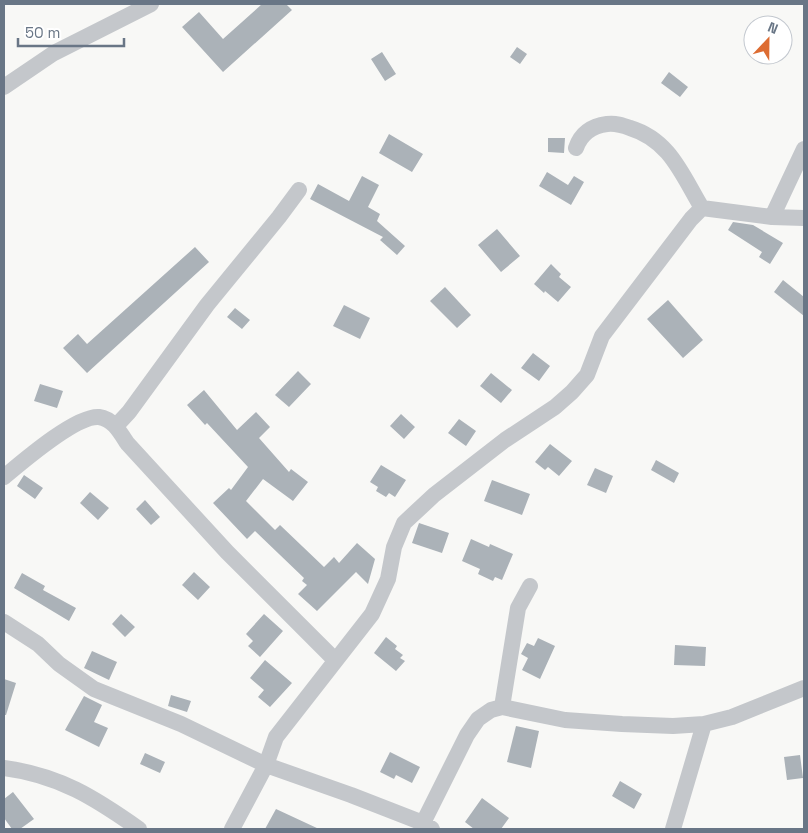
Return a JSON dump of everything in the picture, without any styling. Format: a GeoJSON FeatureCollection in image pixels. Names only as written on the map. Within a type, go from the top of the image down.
{"type":"FeatureCollection","features":[{"type":"Feature","properties":{"kind":"street"},"geometry":{"type":"LineString","coordinates":[[4,87],[54,53],[151,4]]}},
{"type":"Feature","properties":{"kind":"street"},"geometry":{"type":"LineString","coordinates":[[576,148],[579,138],[596,126],[615,123],[644,132],[659,142],[669,154],[702,208]]}},
{"type":"Feature","properties":{"kind":"street"},"geometry":{"type":"LineString","coordinates":[[772,218],[804,149]]}},
{"type":"Feature","properties":{"kind":"street"},"geometry":{"type":"LineString","coordinates":[[116,426],[129,412],[207,305],[299,190]]}},
{"type":"Feature","properties":{"kind":"street"},"geometry":{"type":"LineString","coordinates":[[702,208],[772,218],[804,218]]}},
{"type":"Feature","properties":{"kind":"street"},"geometry":{"type":"LineString","coordinates":[[232,829],[266,765],[276,737],[372,614],[388,579],[394,547],[404,523],[434,495],[505,440],[555,407],[572,392],[587,375],[602,336],[691,219],[702,208]]}},
{"type":"Feature","properties":{"kind":"street"},"geometry":{"type":"LineString","coordinates":[[4,477],[41,446],[74,424],[97,417],[109,421],[116,426],[127,443],[227,552],[335,660]]}},
{"type":"Feature","properties":{"kind":"street"},"geometry":{"type":"LineString","coordinates":[[502,707],[518,608],[530,586]]}},
{"type":"Feature","properties":{"kind":"street"},"geometry":{"type":"LineString","coordinates":[[4,622],[38,644],[59,664],[94,689],[181,724],[266,765],[351,794],[428,826],[467,735],[478,719],[491,710],[502,707],[565,720],[639,724],[704,724],[732,716],[804,688]]}},
{"type":"Feature","properties":{"kind":"street"},"geometry":{"type":"LineString","coordinates":[[673,829],[704,724]]}},
{"type":"Feature","properties":{"kind":"street"},"geometry":{"type":"LineString","coordinates":[[4,768],[44,776],[82,792],[139,829]]}},
{"type":"Feature","properties":{"kind":"building"},"geometry":{"type":"Polygon","coordinates":[[[262,4],[286,4],[292,10],[223,72],[182,27],[199,12],[223,39],[262,4]]]}},
{"type":"Feature","properties":{"kind":"building"},"geometry":{"type":"Polygon","coordinates":[[[517,47],[527,54],[520,64],[510,57],[517,47]]]}},
{"type":"Feature","properties":{"kind":"building"},"geometry":{"type":"Polygon","coordinates":[[[382,52],[396,74],[385,81],[371,59],[382,52]]]}},
{"type":"Feature","properties":{"kind":"building"},"geometry":{"type":"Polygon","coordinates":[[[669,72],[688,87],[680,97],[661,83],[669,72]]]}},
{"type":"Feature","properties":{"kind":"building"},"geometry":{"type":"Polygon","coordinates":[[[389,134],[423,154],[412,172],[379,153],[389,134]]]}},
{"type":"Feature","properties":{"kind":"building"},"geometry":{"type":"Polygon","coordinates":[[[548,138],[565,138],[564,153],[548,152],[548,138]]]}},
{"type":"Feature","properties":{"kind":"building"},"geometry":{"type":"Polygon","coordinates":[[[547,172],[568,185],[574,176],[584,182],[571,205],[539,186],[547,172]]]}},
{"type":"Feature","properties":{"kind":"building"},"geometry":{"type":"Polygon","coordinates":[[[362,176],[379,185],[368,207],[380,214],[377,221],[405,246],[397,255],[380,240],[383,237],[310,199],[318,184],[349,201],[362,176]]]}},
{"type":"Feature","properties":{"kind":"building"},"geometry":{"type":"Polygon","coordinates":[[[733,222],[753,225],[783,243],[770,264],[759,257],[762,252],[728,230],[733,222]]]}},
{"type":"Feature","properties":{"kind":"building"},"geometry":{"type":"Polygon","coordinates":[[[497,229],[520,256],[501,272],[478,245],[497,229]]]}},
{"type":"Feature","properties":{"kind":"building"},"geometry":{"type":"Polygon","coordinates":[[[195,247],[209,262],[87,373],[63,348],[78,334],[87,344],[195,247]]]}},
{"type":"Feature","properties":{"kind":"building"},"geometry":{"type":"Polygon","coordinates":[[[551,264],[561,274],[559,277],[571,287],[558,302],[534,284],[551,264]]]}},
{"type":"Feature","properties":{"kind":"building"},"geometry":{"type":"Polygon","coordinates":[[[783,280],[804,297],[804,316],[774,292],[783,280]]]}},
{"type":"Feature","properties":{"kind":"building"},"geometry":{"type":"Polygon","coordinates":[[[445,287],[471,315],[457,328],[430,301],[445,287]]]}},
{"type":"Feature","properties":{"kind":"building"},"geometry":{"type":"Polygon","coordinates":[[[668,300],[703,340],[683,358],[647,319],[668,300]]]}},
{"type":"Feature","properties":{"kind":"building"},"geometry":{"type":"Polygon","coordinates":[[[344,305],[370,318],[360,339],[333,326],[344,305]]]}},
{"type":"Feature","properties":{"kind":"building"},"geometry":{"type":"Polygon","coordinates":[[[235,308],[250,320],[242,329],[227,317],[235,308]]]}},
{"type":"Feature","properties":{"kind":"building"},"geometry":{"type":"Polygon","coordinates":[[[533,353],[550,366],[539,381],[521,368],[533,353]]]}},
{"type":"Feature","properties":{"kind":"building"},"geometry":{"type":"Polygon","coordinates":[[[298,371],[311,384],[289,407],[275,395],[298,371]]]}},
{"type":"Feature","properties":{"kind":"building"},"geometry":{"type":"Polygon","coordinates":[[[491,373],[512,390],[501,403],[480,386],[491,373]]]}},
{"type":"Feature","properties":{"kind":"building"},"geometry":{"type":"Polygon","coordinates":[[[40,384],[63,391],[57,408],[34,401],[40,384]]]}},
{"type":"Feature","properties":{"kind":"building"},"geometry":{"type":"Polygon","coordinates":[[[204,390],[237,430],[256,412],[270,427],[259,438],[289,472],[291,469],[308,482],[293,501],[263,479],[246,501],[275,530],[280,525],[324,567],[334,557],[339,563],[357,543],[375,559],[368,584],[356,572],[317,611],[298,594],[307,585],[302,581],[304,578],[255,531],[247,539],[213,503],[229,488],[231,490],[248,467],[207,423],[205,425],[187,405],[204,390]]]}},
{"type":"Feature","properties":{"kind":"building"},"geometry":{"type":"Polygon","coordinates":[[[401,414],[415,427],[404,439],[390,426],[401,414]]]}},
{"type":"Feature","properties":{"kind":"building"},"geometry":{"type":"Polygon","coordinates":[[[459,419],[476,431],[466,446],[448,433],[459,419]]]}},
{"type":"Feature","properties":{"kind":"building"},"geometry":{"type":"Polygon","coordinates":[[[550,444],[572,461],[559,476],[548,467],[545,470],[535,462],[550,444]]]}},
{"type":"Feature","properties":{"kind":"building"},"geometry":{"type":"Polygon","coordinates":[[[656,460],[679,473],[674,483],[651,470],[656,460]]]}},
{"type":"Feature","properties":{"kind":"building"},"geometry":{"type":"Polygon","coordinates":[[[381,465],[406,480],[395,497],[389,493],[386,497],[376,491],[378,487],[370,482],[381,465]]]}},
{"type":"Feature","properties":{"kind":"building"},"geometry":{"type":"Polygon","coordinates":[[[595,468],[613,476],[606,493],[587,485],[595,468]]]}},
{"type":"Feature","properties":{"kind":"building"},"geometry":{"type":"Polygon","coordinates":[[[24,475],[43,488],[35,499],[17,486],[24,475]]]}},
{"type":"Feature","properties":{"kind":"building"},"geometry":{"type":"Polygon","coordinates":[[[492,480],[530,494],[522,515],[484,501],[492,480]]]}},
{"type":"Feature","properties":{"kind":"building"},"geometry":{"type":"Polygon","coordinates":[[[90,492],[109,508],[98,520],[80,503],[90,492]]]}},
{"type":"Feature","properties":{"kind":"building"},"geometry":{"type":"Polygon","coordinates":[[[145,500],[160,517],[151,525],[136,509],[145,500]]]}},
{"type":"Feature","properties":{"kind":"building"},"geometry":{"type":"Polygon","coordinates":[[[419,523],[449,533],[442,553],[412,543],[419,523]]]}},
{"type":"Feature","properties":{"kind":"building"},"geometry":{"type":"Polygon","coordinates":[[[471,539],[489,547],[490,544],[513,554],[502,580],[495,577],[493,581],[478,574],[480,569],[462,561],[471,539]]]}},
{"type":"Feature","properties":{"kind":"building"},"geometry":{"type":"Polygon","coordinates":[[[194,572],[210,587],[198,600],[182,585],[194,572]]]}},
{"type":"Feature","properties":{"kind":"building"},"geometry":{"type":"Polygon","coordinates":[[[22,573],[45,586],[43,590],[76,608],[69,621],[14,588],[22,573]]]}},
{"type":"Feature","properties":{"kind":"building"},"geometry":{"type":"Polygon","coordinates":[[[121,614],[135,627],[125,637],[112,624],[121,614]]]}},
{"type":"Feature","properties":{"kind":"building"},"geometry":{"type":"Polygon","coordinates":[[[264,614],[283,631],[260,657],[248,646],[253,641],[246,634],[264,614]]]}},
{"type":"Feature","properties":{"kind":"building"},"geometry":{"type":"Polygon","coordinates":[[[386,637],[397,646],[395,649],[403,655],[400,658],[405,661],[396,671],[374,653],[386,637]]]}},
{"type":"Feature","properties":{"kind":"building"},"geometry":{"type":"Polygon","coordinates":[[[538,638],[555,646],[540,679],[522,670],[528,658],[521,654],[527,643],[534,646],[538,638]]]}},
{"type":"Feature","properties":{"kind":"building"},"geometry":{"type":"Polygon","coordinates":[[[675,645],[706,647],[705,666],[674,665],[675,645]]]}},
{"type":"Feature","properties":{"kind":"building"},"geometry":{"type":"Polygon","coordinates":[[[92,651],[117,662],[109,680],[84,668],[92,651]]]}},
{"type":"Feature","properties":{"kind":"building"},"geometry":{"type":"Polygon","coordinates":[[[265,660],[292,683],[270,707],[258,697],[264,690],[250,678],[265,660]]]}},
{"type":"Feature","properties":{"kind":"building"},"geometry":{"type":"Polygon","coordinates":[[[4,679],[16,683],[6,715],[4,715],[4,679]]]}},
{"type":"Feature","properties":{"kind":"building"},"geometry":{"type":"Polygon","coordinates":[[[171,695],[191,701],[187,712],[168,706],[171,695]]]}},
{"type":"Feature","properties":{"kind":"building"},"geometry":{"type":"Polygon","coordinates":[[[84,696],[102,705],[94,722],[108,728],[99,747],[65,730],[84,696]]]}},
{"type":"Feature","properties":{"kind":"building"},"geometry":{"type":"Polygon","coordinates":[[[516,726],[539,731],[531,768],[507,762],[516,726]]]}},
{"type":"Feature","properties":{"kind":"building"},"geometry":{"type":"Polygon","coordinates":[[[390,752],[420,767],[412,783],[396,775],[394,779],[380,772],[390,752]]]}},
{"type":"Feature","properties":{"kind":"building"},"geometry":{"type":"Polygon","coordinates":[[[145,753],[165,762],[160,773],[140,764],[145,753]]]}},
{"type":"Feature","properties":{"kind":"building"},"geometry":{"type":"Polygon","coordinates":[[[800,755],[803,778],[787,780],[784,757],[800,755]]]}},
{"type":"Feature","properties":{"kind":"building"},"geometry":{"type":"Polygon","coordinates":[[[620,781],[642,794],[634,809],[612,796],[620,781]]]}},
{"type":"Feature","properties":{"kind":"building"},"geometry":{"type":"Polygon","coordinates":[[[13,792],[34,819],[20,829],[12,829],[4,818],[4,799],[13,792]]]}},
{"type":"Feature","properties":{"kind":"building"},"geometry":{"type":"Polygon","coordinates":[[[482,798],[509,818],[501,829],[474,829],[465,822],[482,798]]]}},
{"type":"Feature","properties":{"kind":"building"},"geometry":{"type":"Polygon","coordinates":[[[276,809],[319,829],[265,829],[276,809]]]}}]}
